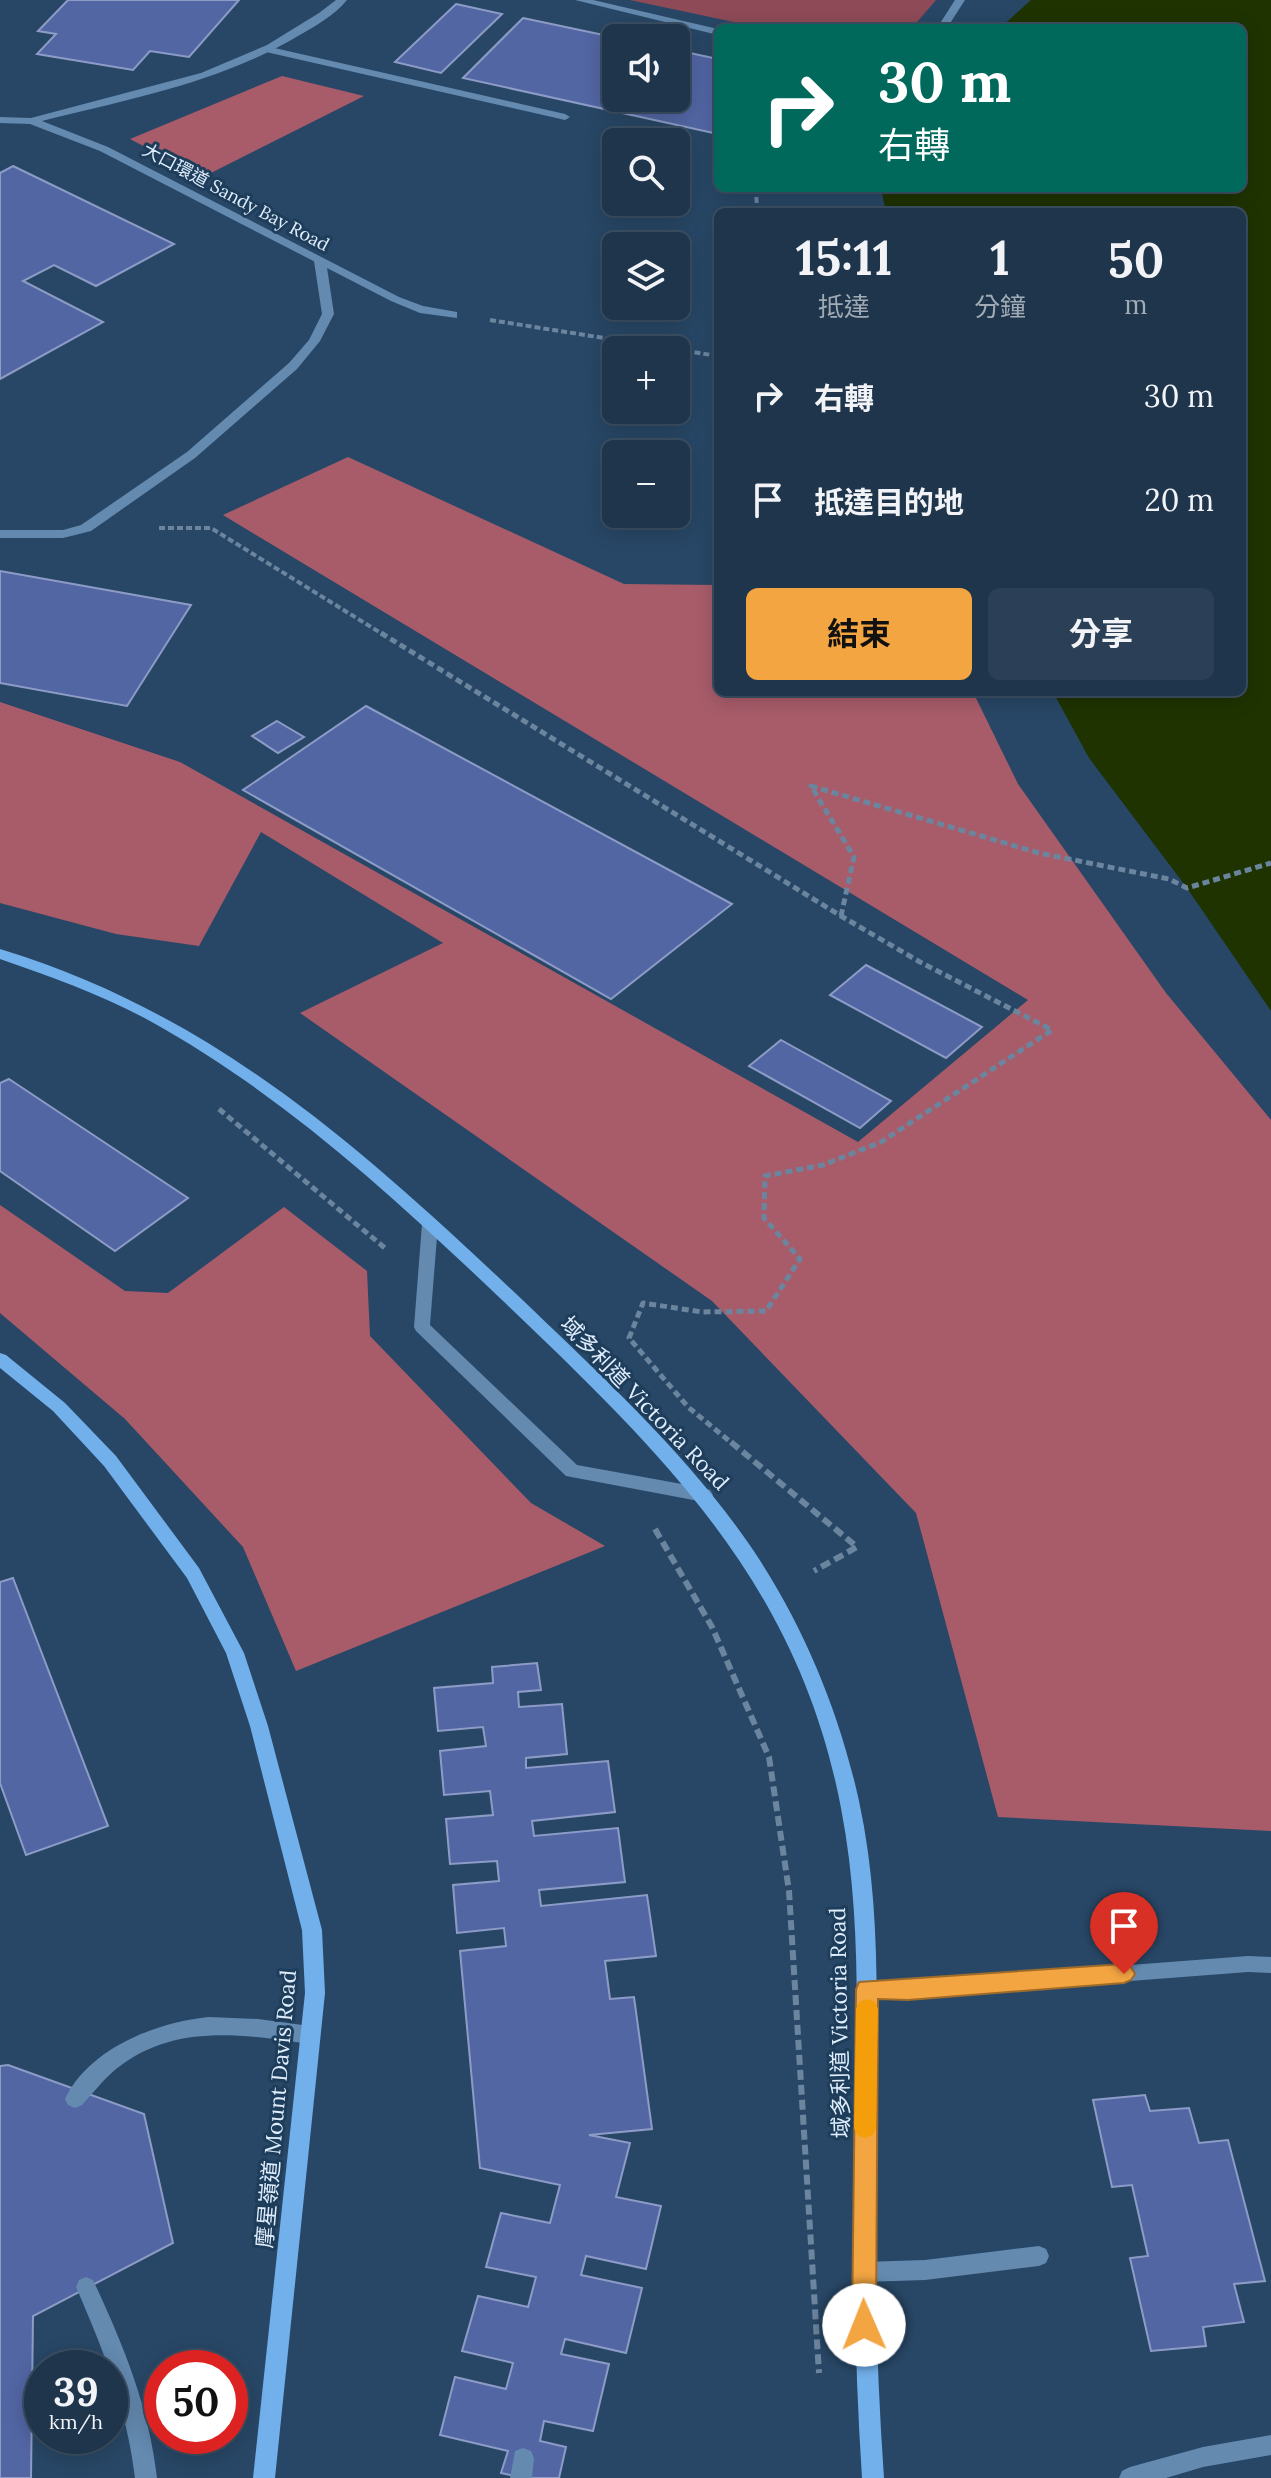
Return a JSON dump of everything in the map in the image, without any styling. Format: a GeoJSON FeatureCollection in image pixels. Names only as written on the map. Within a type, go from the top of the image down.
{"type":"FeatureCollection","features":[{"type":"Feature","properties":{"kind":"main road","name":"域多利道 Victoria Road"},"geometry":{"type":"LineString","coordinates":[[0,954],[82,982],[150,1014],[265,1083],[315,1123],[430,1224],[615,1400],[704,1495],[767,1587],[811,1673],[835,1742],[851,1809],[862,1894],[867,1989],[863,2272],[865,2377],[873,2478]]}},
{"type":"Feature","properties":{"kind":"main road","name":"摩星嶺道 Mount Davis Road"},"geometry":{"type":"LineString","coordinates":[[0,1359],[59,1407],[110,1461],[193,1573],[235,1653],[259,1726],[312,1930],[315,1993],[264,2478]]}},
{"type":"Feature","properties":{"kind":"street"},"geometry":{"type":"LineString","coordinates":[[31,121],[202,78],[270,50],[342,0]]}},
{"type":"Feature","properties":{"kind":"street"},"geometry":{"type":"LineString","coordinates":[[580,0],[714,31]]}},
{"type":"Feature","properties":{"kind":"street"},"geometry":{"type":"LineString","coordinates":[[945,24],[960,0]]}},
{"type":"Feature","properties":{"kind":"street"},"geometry":{"type":"LineString","coordinates":[[270,50],[565,117]]}},
{"type":"Feature","properties":{"kind":"street","name":"大口環道 Sandy Bay Road"},"geometry":{"type":"LineString","coordinates":[[0,120],[31,121],[104,149],[395,299],[420,309],[453,315]]}},
{"type":"Feature","properties":{"kind":"street"},"geometry":{"type":"LineString","coordinates":[[0,534],[63,534],[86,528],[191,455],[293,366],[314,341],[328,314],[320,261]]}},
{"type":"Feature","properties":{"kind":"street"},"geometry":{"type":"LineString","coordinates":[[430,1224],[422,1327],[572,1471],[704,1495]]}},
{"type":"Feature","properties":{"kind":"street"},"geometry":{"type":"LineString","coordinates":[[867,1989],[908,1990],[1248,1964],[1271,1965]]}},
{"type":"Feature","properties":{"kind":"street"},"geometry":{"type":"LineString","coordinates":[[75,2099],[112,2060],[148,2037],[197,2023],[310,2035]]}},
{"type":"Feature","properties":{"kind":"street"},"geometry":{"type":"LineString","coordinates":[[863,2272],[925,2270],[1039,2256]]}},
{"type":"Feature","properties":{"kind":"street"},"geometry":{"type":"LineString","coordinates":[[86,2287],[104,2325],[136,2417],[146,2478]]}},
{"type":"Feature","properties":{"kind":"street"},"geometry":{"type":"LineString","coordinates":[[1130,2478],[1203,2457],[1271,2445]]}},
{"type":"Feature","properties":{"kind":"path"},"geometry":{"type":"LineString","coordinates":[[453,315],[714,355]]}},
{"type":"Feature","properties":{"kind":"path"},"geometry":{"type":"LineString","coordinates":[[86,528],[211,528],[841,916],[920,962],[1052,1030],[881,1142],[823,1165],[765,1176],[764,1218],[800,1259],[766,1311],[702,1312],[643,1303],[629,1338],[688,1407],[857,1547],[814,1571]]}},
{"type":"Feature","properties":{"kind":"path"},"geometry":{"type":"LineString","coordinates":[[841,916],[854,857],[811,786],[1039,853],[1169,879],[1187,888],[1271,863]]}},
{"type":"Feature","properties":{"kind":"path"},"geometry":{"type":"LineString","coordinates":[[207,1099],[393,1255]]}},
{"type":"Feature","properties":{"kind":"path","name":"域多利道 Victoria Road"},"geometry":{"type":"LineString","coordinates":[[654,1526],[712,1627],[769,1757],[789,1891],[819,2383]]}},
{"type":"Feature","properties":{"kind":"shaded area"},"geometry":{"type":"Polygon","coordinates":[[[630,0],[936,0],[915,24],[743,24],[630,0]]]}},
{"type":"Feature","properties":{"kind":"shaded area"},"geometry":{"type":"Polygon","coordinates":[[[1031,0],[1271,0],[1271,1011],[1187,888],[1089,758],[1055,696],[1246,696],[1246,208],[885,208],[882,192],[1246,192],[1246,24],[1004,24],[1031,0]]]}},
{"type":"Feature","properties":{"kind":"shaded area"},"geometry":{"type":"Polygon","coordinates":[[[282,76],[364,96],[203,177],[130,139],[282,76]]]}},
{"type":"Feature","properties":{"kind":"shaded area"},"geometry":{"type":"Polygon","coordinates":[[[348,457],[624,584],[714,585],[714,696],[975,696],[1018,784],[1166,993],[1271,1120],[1271,1831],[998,1817],[916,1513],[712,1301],[300,1013],[443,943],[261,832],[199,946],[116,934],[0,903],[0,702],[180,762],[858,1142],[1028,1000],[223,515],[348,457]]]}},
{"type":"Feature","properties":{"kind":"shaded area"},"geometry":{"type":"Polygon","coordinates":[[[0,1205],[125,1291],[168,1293],[284,1207],[367,1271],[370,1336],[531,1503],[605,1546],[296,1671],[243,1547],[125,1419],[0,1313],[0,1205]]]}},
{"type":"Feature","properties":{"kind":"building"},"geometry":{"type":"Polygon","coordinates":[[[68,0],[239,0],[189,57],[150,51],[133,70],[37,54],[56,34],[38,31],[68,0]]]}},
{"type":"Feature","properties":{"kind":"building"},"geometry":{"type":"Polygon","coordinates":[[[456,4],[502,14],[441,73],[395,62],[456,4]]]}},
{"type":"Feature","properties":{"kind":"building"},"geometry":{"type":"Polygon","coordinates":[[[523,18],[602,35],[602,109],[463,78],[523,18]]]}},
{"type":"Feature","properties":{"kind":"building"},"geometry":{"type":"Polygon","coordinates":[[[690,53],[714,58],[714,133],[618,112],[690,112],[690,53]]]}},
{"type":"Feature","properties":{"kind":"building"},"geometry":{"type":"Polygon","coordinates":[[[13,166],[174,244],[96,286],[54,265],[23,281],[103,322],[0,379],[0,173],[13,166]]]}},
{"type":"Feature","properties":{"kind":"building"},"geometry":{"type":"Polygon","coordinates":[[[0,571],[191,605],[127,706],[0,683],[0,571]]]}},
{"type":"Feature","properties":{"kind":"building"},"geometry":{"type":"Polygon","coordinates":[[[366,706],[732,904],[611,999],[243,790],[366,706]]]}},
{"type":"Feature","properties":{"kind":"building"},"geometry":{"type":"Polygon","coordinates":[[[277,721],[304,737],[278,753],[252,736],[277,721]]]}},
{"type":"Feature","properties":{"kind":"building"},"geometry":{"type":"Polygon","coordinates":[[[866,965],[982,1027],[946,1058],[830,995],[866,965]]]}},
{"type":"Feature","properties":{"kind":"building"},"geometry":{"type":"Polygon","coordinates":[[[781,1040],[891,1101],[860,1128],[749,1066],[781,1040]]]}},
{"type":"Feature","properties":{"kind":"building"},"geometry":{"type":"Polygon","coordinates":[[[9,1079],[188,1198],[115,1251],[0,1171],[0,1083],[9,1079]]]}},
{"type":"Feature","properties":{"kind":"building"},"geometry":{"type":"Polygon","coordinates":[[[13,1578],[108,1826],[26,1855],[0,1783],[0,1582],[13,1578]]]}},
{"type":"Feature","properties":{"kind":"building"},"geometry":{"type":"Polygon","coordinates":[[[537,1663],[541,1690],[518,1692],[519,1707],[562,1704],[567,1754],[526,1758],[526,1768],[608,1761],[615,1812],[532,1821],[534,1836],[618,1828],[625,1882],[539,1890],[541,1906],[647,1895],[656,1956],[605,1961],[610,1999],[634,1997],[652,2129],[589,2135],[630,2143],[616,2197],[661,2206],[646,2269],[586,2256],[581,2275],[642,2288],[626,2353],[565,2339],[561,2354],[609,2364],[593,2431],[544,2421],[540,2441],[566,2447],[559,2478],[523,2478],[501,2473],[508,2451],[440,2435],[455,2377],[506,2389],[513,2363],[462,2351],[478,2296],[528,2307],[536,2277],[486,2267],[501,2213],[550,2223],[560,2185],[480,2168],[460,1951],[506,1946],[504,1928],[457,1933],[453,1885],[499,1881],[497,1861],[450,1864],[446,1819],[493,1815],[490,1791],[444,1795],[440,1751],[486,1746],[483,1727],[438,1731],[434,1688],[493,1683],[492,1667],[537,1663]]]}},
{"type":"Feature","properties":{"kind":"building"},"geometry":{"type":"Polygon","coordinates":[[[8,2065],[144,2114],[173,2243],[33,2316],[33,2350],[24,2350],[24,2454],[31,2454],[31,2478],[0,2478],[0,2066],[8,2065]]]}},
{"type":"Feature","properties":{"kind":"building"},"geometry":{"type":"Polygon","coordinates":[[[1145,2095],[1150,2111],[1189,2108],[1199,2143],[1228,2140],[1265,2281],[1234,2284],[1244,2322],[1203,2327],[1206,2346],[1151,2351],[1130,2258],[1148,2256],[1132,2185],[1112,2187],[1093,2100],[1145,2095]]]}},
{"type":"Feature","properties":{"kind":"slow traffic"},"geometry":{"type":"LineString","coordinates":[[865,2128],[867,2009]]}},
{"type":"Feature","properties":{"kind":"route"},"geometry":{"type":"LineString","coordinates":[[864,2325],[867,1989],[908,1990],[1124,1974]]}}]}
